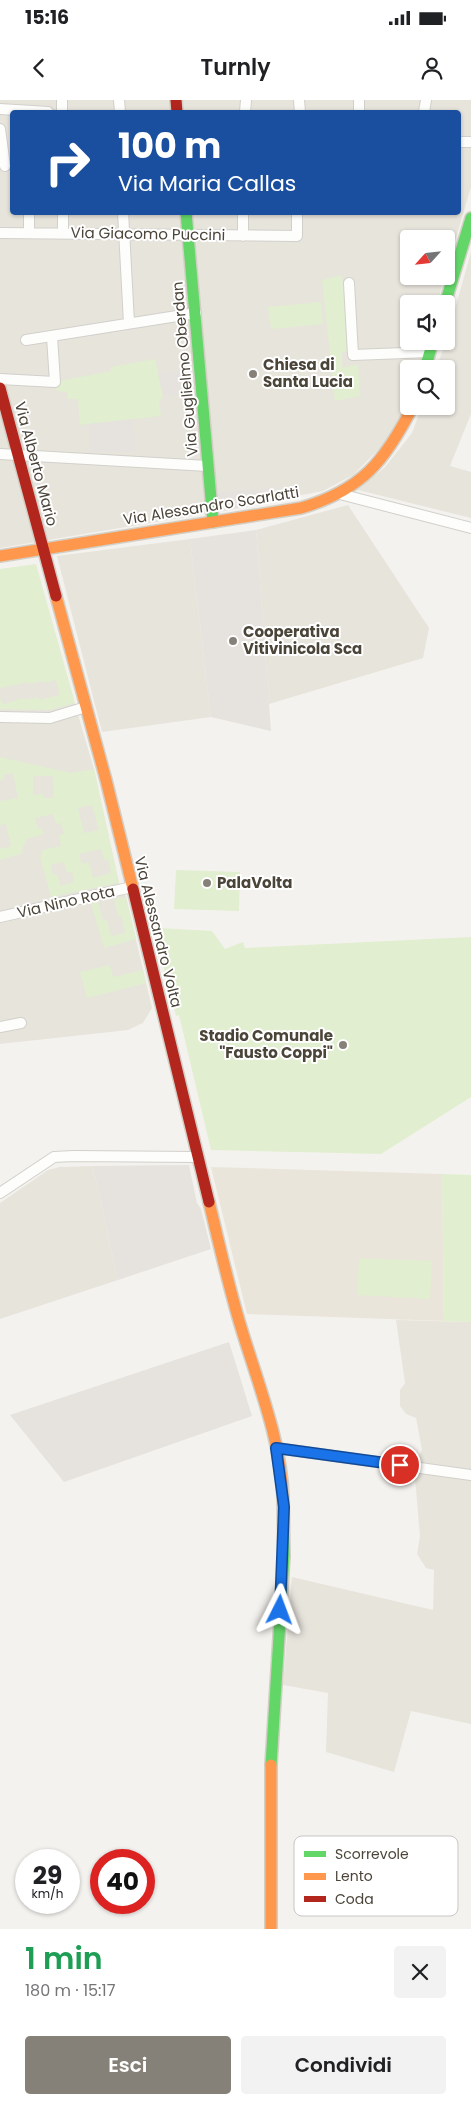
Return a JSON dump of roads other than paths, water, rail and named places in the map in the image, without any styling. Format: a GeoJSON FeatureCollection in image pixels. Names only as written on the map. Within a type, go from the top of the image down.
{"type":"FeatureCollection","features":[{"type":"Feature","properties":{"kind":"street"},"geometry":{"type":"LineString","coordinates":[[0,109],[14,110]]}},
{"type":"Feature","properties":{"kind":"street"},"geometry":{"type":"LineString","coordinates":[[0,130],[6,167]]}},
{"type":"Feature","properties":{"kind":"street"},"geometry":{"type":"LineString","coordinates":[[29,215],[29,233]]}},
{"type":"Feature","properties":{"kind":"street"},"geometry":{"type":"LineString","coordinates":[[63,215],[63,233]]}},
{"type":"Feature","properties":{"kind":"street"},"geometry":{"type":"LineString","coordinates":[[123,215],[130,323]]}},
{"type":"Feature","properties":{"kind":"street","name":"Via Guglielmo Oberdan"},"geometry":{"type":"LineString","coordinates":[[186,215],[213,522]]}},
{"type":"Feature","properties":{"kind":"street"},"geometry":{"type":"LineString","coordinates":[[243,215],[243,236]]}},
{"type":"Feature","properties":{"kind":"street","name":"Via Giacomo Puccini"},"geometry":{"type":"LineString","coordinates":[[0,233],[297,236],[297,215]]}},
{"type":"Feature","properties":{"kind":"street"},"geometry":{"type":"LineString","coordinates":[[448,295],[471,218]]}},
{"type":"Feature","properties":{"kind":"street"},"geometry":{"type":"LineString","coordinates":[[349,283],[353,355],[402,350]]}},
{"type":"Feature","properties":{"kind":"street"},"geometry":{"type":"LineString","coordinates":[[26,340],[196,313]]}},
{"type":"Feature","properties":{"kind":"street"},"geometry":{"type":"LineString","coordinates":[[0,379],[55,382],[52,337]]}},
{"type":"Feature","properties":{"kind":"street","name":"Via Alberto Mario"},"geometry":{"type":"LineString","coordinates":[[0,388],[42,548]]}},
{"type":"Feature","properties":{"kind":"street","name":"Via Alessandro Scarlatti"},"geometry":{"type":"LineString","coordinates":[[0,556],[301,508],[340,494],[372,470],[395,442],[408,415]]}},
{"type":"Feature","properties":{"kind":"street"},"geometry":{"type":"LineString","coordinates":[[0,454],[208,466]]}},
{"type":"Feature","properties":{"kind":"street"},"geometry":{"type":"LineString","coordinates":[[340,494],[471,528]]}},
{"type":"Feature","properties":{"kind":"street","name":"Via Alessandro Volta"},"geometry":{"type":"LineString","coordinates":[[42,548],[86,707],[132,887],[240,1324],[258,1378],[276,1448],[284,1507],[284,1556],[270,1784],[271,1929]]}},
{"type":"Feature","properties":{"kind":"street"},"geometry":{"type":"LineString","coordinates":[[0,717],[50,718],[86,707]]}},
{"type":"Feature","properties":{"kind":"street","name":"Via Nino Rota"},"geometry":{"type":"LineString","coordinates":[[0,917],[132,887]]}},
{"type":"Feature","properties":{"kind":"street"},"geometry":{"type":"LineString","coordinates":[[0,1027],[21,1023]]}},
{"type":"Feature","properties":{"kind":"street"},"geometry":{"type":"LineString","coordinates":[[0,1193],[54,1158],[73,1156],[198,1157]]}},
{"type":"Feature","properties":{"kind":"street"},"geometry":{"type":"LineString","coordinates":[[276,1448],[471,1475]]}},
{"type":"Feature","properties":{"kind":"place","name":"Chiesa di Santa Lucia"},"geometry":{"type":"Point","coordinates":[253,374]}},
{"type":"Feature","properties":{"kind":"place","name":"Cooperativa Vitivinicola Sca"},"geometry":{"type":"Point","coordinates":[233,641]}},
{"type":"Feature","properties":{"kind":"place","name":"PalaVolta"},"geometry":{"type":"Point","coordinates":[207,883]}},
{"type":"Feature","properties":{"kind":"place","name":"Stadio Comunale \"Fausto Coppi\""},"geometry":{"type":"Point","coordinates":[343,1045]}}]}
